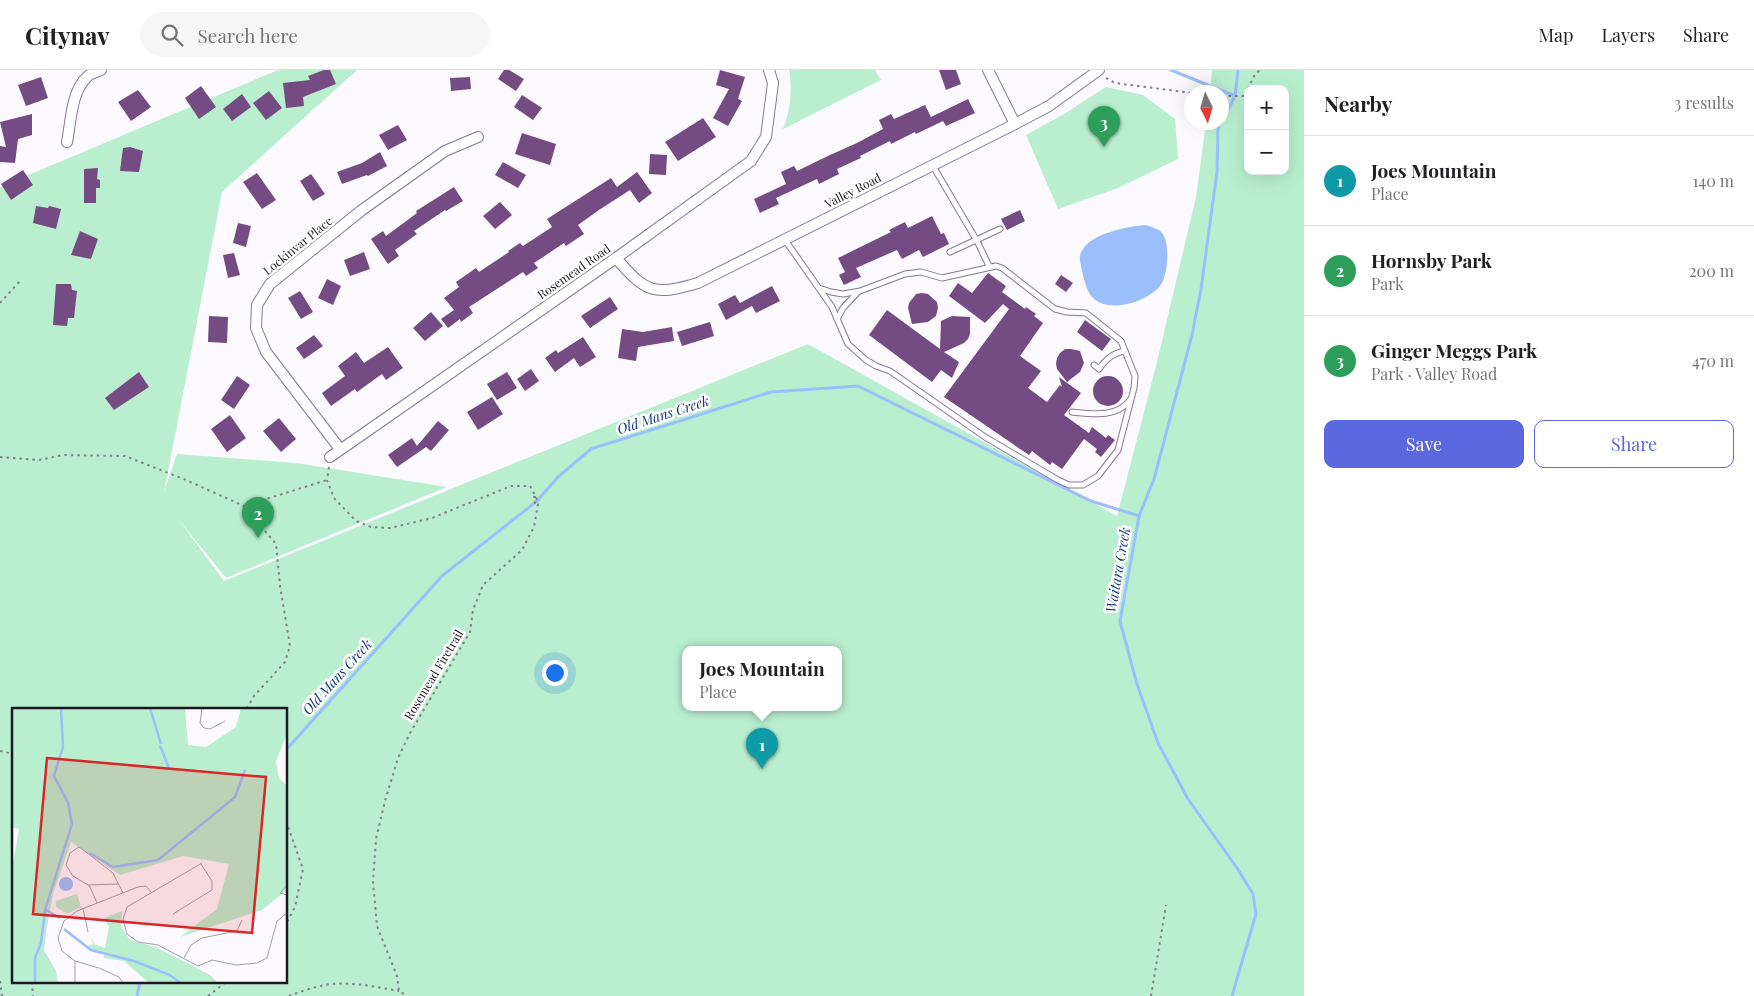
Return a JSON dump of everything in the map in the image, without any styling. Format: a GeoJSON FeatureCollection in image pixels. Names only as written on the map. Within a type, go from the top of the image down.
{"type":"FeatureCollection","features":[{"type":"Feature","properties":{"kind":"street"},"geometry":{"type":"LineString","coordinates":[[67,142],[75,96],[81,84],[88,76],[101,70]]}},
{"type":"Feature","properties":{"kind":"street","name":"Rosemead Road"},"geometry":{"type":"LineString","coordinates":[[330,457],[616,258],[750,161],[766,137],[773,83],[769,70]]}},
{"type":"Feature","properties":{"kind":"street"},"geometry":{"type":"LineString","coordinates":[[988,70],[1015,124]]}},
{"type":"Feature","properties":{"kind":"street","name":"Valley Road"},"geometry":{"type":"LineString","coordinates":[[616,258],[634,279],[654,290],[675,290],[698,283],[1015,124],[1049,106],[1099,71]]}},
{"type":"Feature","properties":{"kind":"street","name":"Lockinvar Place"},"geometry":{"type":"LineString","coordinates":[[340,449],[266,352],[256,328],[257,305],[270,284],[362,210],[445,151],[478,137]]}},
{"type":"Feature","properties":{"kind":"lane"},"geometry":{"type":"LineString","coordinates":[[932,166],[977,240],[989,266]]}},
{"type":"Feature","properties":{"kind":"lane"},"geometry":{"type":"LineString","coordinates":[[950,252],[1000,229]]}},
{"type":"Feature","properties":{"kind":"lane"},"geometry":{"type":"LineString","coordinates":[[784,239],[832,307],[848,344],[866,360],[890,371],[1000,446],[1068,485],[1083,485],[1098,476],[1118,450],[1132,398],[1135,376],[1121,341],[1086,313],[1055,309],[1002,268],[996,266],[989,266],[942,278],[921,272],[905,274],[860,291],[842,294],[819,288]]}},
{"type":"Feature","properties":{"kind":"lane"},"geometry":{"type":"LineString","coordinates":[[837,319],[851,298],[860,291]]}},
{"type":"Feature","properties":{"kind":"lane"},"geometry":{"type":"LineString","coordinates":[[1094,365],[1099,368],[1106,359],[1117,352],[1125,351]]}},
{"type":"Feature","properties":{"kind":"lane"},"geometry":{"type":"LineString","coordinates":[[1072,412],[1116,412],[1132,398]]}},
{"type":"Feature","properties":{"kind":"path"},"geometry":{"type":"LineString","coordinates":[[1250,85],[1256,70]]}},
{"type":"Feature","properties":{"kind":"path"},"geometry":{"type":"LineString","coordinates":[[1255,74],[1260,70]]}},
{"type":"Feature","properties":{"kind":"path"},"geometry":{"type":"LineString","coordinates":[[1099,71],[1115,83],[1184,93]]}},
{"type":"Feature","properties":{"kind":"path"},"geometry":{"type":"LineString","coordinates":[[1229,96],[1244,96]]}},
{"type":"Feature","properties":{"kind":"path"},"geometry":{"type":"LineString","coordinates":[[0,303],[20,281]]}},
{"type":"Feature","properties":{"kind":"path"},"geometry":{"type":"LineString","coordinates":[[0,457],[40,460],[63,455],[125,456],[186,480],[244,506],[276,544],[280,586],[290,646],[285,662],[254,696],[247,708]]}},
{"type":"Feature","properties":{"kind":"path","name":"Rosemead Firetrail"},"geometry":{"type":"LineString","coordinates":[[244,506],[327,480],[334,498],[356,521],[371,527],[390,528],[432,518],[511,486],[530,486],[536,497],[538,504],[534,527],[522,550],[483,585],[473,610],[470,632],[410,733],[398,758],[385,801],[376,839],[373,882],[377,926],[397,976],[398,991]]}},
{"type":"Feature","properties":{"kind":"path"},"geometry":{"type":"LineString","coordinates":[[288,827],[303,869],[295,907],[288,920]]}},
{"type":"Feature","properties":{"kind":"path"},"geometry":{"type":"LineString","coordinates":[[1151,996],[1166,905]]}},
{"type":"Feature","properties":{"kind":"path"},"geometry":{"type":"LineString","coordinates":[[0,981],[2,996]]}},
{"type":"Feature","properties":{"kind":"path"},"geometry":{"type":"LineString","coordinates":[[208,996],[223,984]]}},
{"type":"Feature","properties":{"kind":"path"},"geometry":{"type":"LineString","coordinates":[[289,996],[331,984],[363,985],[398,991],[407,996]]}},
{"type":"Feature","properties":{"kind":"green space"},"geometry":{"type":"Polygon","coordinates":[[[278,70],[357,70],[222,192],[164,492],[177,454],[296,463],[447,487],[226,578],[179,520],[224,581],[808,344],[1117,516],[1157,362],[1196,197],[1205,130],[1229,130],[1229,85],[1211,85],[1212,70],[1304,70],[1304,996],[0,996],[0,187],[278,70]]]}},
{"type":"Feature","properties":{"kind":"green space"},"geometry":{"type":"Polygon","coordinates":[[[789,70],[875,70],[881,80],[783,129],[790,100],[789,70]]]}},
{"type":"Feature","properties":{"kind":"green space"},"geometry":{"type":"Polygon","coordinates":[[[1106,87],[1143,95],[1175,119],[1178,159],[1118,188],[1058,209],[1026,135],[1064,114],[1106,87]]]}},
{"type":"Feature","properties":{"kind":"water"},"geometry":{"type":"Polygon","coordinates":[[[1146,225],[1160,231],[1167,245],[1165,275],[1160,286],[1147,297],[1128,304],[1110,305],[1094,299],[1087,287],[1081,265],[1080,256],[1083,248],[1098,237],[1108,233],[1119,229],[1146,225]]]}},
{"type":"Feature","properties":{"kind":"building"},"geometry":{"type":"Polygon","coordinates":[[[324,70],[330,70],[336,84],[303,97],[304,106],[286,108],[283,83],[310,80],[308,76],[324,70]]]}},
{"type":"Feature","properties":{"kind":"building"},"geometry":{"type":"Polygon","coordinates":[[[504,70],[509,70],[524,79],[516,91],[498,79],[504,70]]]}},
{"type":"Feature","properties":{"kind":"building"},"geometry":{"type":"Polygon","coordinates":[[[720,70],[745,77],[738,99],[742,101],[728,126],[713,118],[729,89],[716,85],[720,70]]]}},
{"type":"Feature","properties":{"kind":"building"},"geometry":{"type":"Polygon","coordinates":[[[939,70],[956,70],[961,84],[946,90],[939,70]]]}},
{"type":"Feature","properties":{"kind":"building"},"geometry":{"type":"Polygon","coordinates":[[[41,77],[48,98],[26,106],[18,85],[41,77]]]}},
{"type":"Feature","properties":{"kind":"building"},"geometry":{"type":"Polygon","coordinates":[[[470,77],[471,89],[451,91],[450,78],[470,77]]]}},
{"type":"Feature","properties":{"kind":"building"},"geometry":{"type":"Polygon","coordinates":[[[201,86],[216,107],[199,119],[185,98],[201,86]]]}},
{"type":"Feature","properties":{"kind":"building"},"geometry":{"type":"Polygon","coordinates":[[[138,90],[151,107],[131,121],[118,102],[138,90]]]}},
{"type":"Feature","properties":{"kind":"building"},"geometry":{"type":"Polygon","coordinates":[[[269,91],[282,108],[266,120],[253,103],[269,91]]]}},
{"type":"Feature","properties":{"kind":"building"},"geometry":{"type":"Polygon","coordinates":[[[242,94],[251,107],[232,121],[223,109],[242,94]]]}},
{"type":"Feature","properties":{"kind":"building"},"geometry":{"type":"Polygon","coordinates":[[[522,95],[542,108],[533,120],[514,107],[522,95]]]}},
{"type":"Feature","properties":{"kind":"building"},"geometry":{"type":"Polygon","coordinates":[[[968,99],[975,113],[946,126],[943,121],[891,144],[890,141],[837,169],[839,174],[819,184],[817,179],[776,198],[779,204],[760,213],[754,199],[786,184],[781,172],[794,166],[797,171],[857,143],[883,129],[879,120],[891,114],[894,119],[925,105],[931,117],[968,99]]]}},
{"type":"Feature","properties":{"kind":"building"},"geometry":{"type":"Polygon","coordinates":[[[32,114],[32,135],[18,139],[15,163],[0,162],[0,146],[6,147],[0,122],[32,114]]]}},
{"type":"Feature","properties":{"kind":"building"},"geometry":{"type":"Polygon","coordinates":[[[703,118],[716,137],[678,161],[665,142],[703,118]]]}},
{"type":"Feature","properties":{"kind":"building"},"geometry":{"type":"Polygon","coordinates":[[[398,125],[407,140],[388,150],[379,135],[398,125]]]}},
{"type":"Feature","properties":{"kind":"building"},"geometry":{"type":"Polygon","coordinates":[[[522,133],[556,144],[550,165],[515,154],[522,133]]]}},
{"type":"Feature","properties":{"kind":"building"},"geometry":{"type":"Polygon","coordinates":[[[130,147],[143,151],[139,172],[120,171],[123,148],[130,147]]]}},
{"type":"Feature","properties":{"kind":"building"},"geometry":{"type":"Polygon","coordinates":[[[380,152],[387,166],[368,176],[342,184],[337,172],[362,163],[380,152]]]}},
{"type":"Feature","properties":{"kind":"building"},"geometry":{"type":"Polygon","coordinates":[[[650,154],[667,155],[666,175],[649,174],[650,154]]]}},
{"type":"Feature","properties":{"kind":"building"},"geometry":{"type":"Polygon","coordinates":[[[503,162],[526,175],[518,188],[495,175],[503,162]]]}},
{"type":"Feature","properties":{"kind":"building"},"geometry":{"type":"Polygon","coordinates":[[[98,168],[97,179],[100,180],[100,188],[96,188],[96,203],[84,203],[84,169],[98,168]]]}},
{"type":"Feature","properties":{"kind":"building"},"geometry":{"type":"Polygon","coordinates":[[[23,170],[33,185],[11,200],[1,184],[23,170]]]}},
{"type":"Feature","properties":{"kind":"building"},"geometry":{"type":"Polygon","coordinates":[[[637,172],[652,193],[639,203],[630,190],[599,210],[578,225],[584,234],[566,246],[564,243],[534,263],[538,268],[526,276],[523,272],[469,307],[473,313],[461,322],[460,319],[448,328],[441,319],[454,310],[444,298],[459,287],[456,282],[476,268],[479,272],[520,243],[523,246],[552,227],[547,219],[611,178],[617,187],[637,172]]]}},
{"type":"Feature","properties":{"kind":"building"},"geometry":{"type":"Polygon","coordinates":[[[257,173],[276,200],[262,209],[243,182],[257,173]]]}},
{"type":"Feature","properties":{"kind":"building"},"geometry":{"type":"Polygon","coordinates":[[[311,174],[325,194],[313,201],[300,181],[311,174]]]}},
{"type":"Feature","properties":{"kind":"building"},"geometry":{"type":"Polygon","coordinates":[[[454,187],[463,201],[445,210],[414,231],[417,234],[395,250],[399,256],[388,264],[371,239],[383,231],[386,236],[417,213],[416,211],[454,187]]]}},
{"type":"Feature","properties":{"kind":"building"},"geometry":{"type":"Polygon","coordinates":[[[500,202],[512,215],[495,229],[483,216],[500,202]]]}},
{"type":"Feature","properties":{"kind":"building"},"geometry":{"type":"Polygon","coordinates":[[[36,206],[48,208],[49,206],[61,209],[56,229],[33,223],[36,206]]]}},
{"type":"Feature","properties":{"kind":"building"},"geometry":{"type":"Polygon","coordinates":[[[1020,210],[1025,221],[1007,230],[1001,219],[1020,210]]]}},
{"type":"Feature","properties":{"kind":"building"},"geometry":{"type":"Polygon","coordinates":[[[932,216],[941,234],[944,233],[949,244],[923,257],[919,250],[902,259],[897,250],[856,268],[861,277],[844,285],[839,275],[845,272],[838,258],[891,232],[889,230],[905,222],[908,228],[932,216]]]}},
{"type":"Feature","properties":{"kind":"building"},"geometry":{"type":"Polygon","coordinates":[[[238,223],[251,226],[246,247],[233,243],[238,223]]]}},
{"type":"Feature","properties":{"kind":"building"},"geometry":{"type":"Polygon","coordinates":[[[80,231],[98,239],[91,259],[71,255],[80,231]]]}},
{"type":"Feature","properties":{"kind":"building"},"geometry":{"type":"Polygon","coordinates":[[[364,252],[370,269],[350,276],[344,260],[364,252]]]}},
{"type":"Feature","properties":{"kind":"building"},"geometry":{"type":"Polygon","coordinates":[[[234,253],[240,275],[228,278],[223,255],[234,253]]]}},
{"type":"Feature","properties":{"kind":"building"},"geometry":{"type":"Polygon","coordinates":[[[988,273],[1006,286],[1002,292],[1025,309],[1026,307],[1036,314],[1034,316],[1043,323],[1020,356],[1041,371],[1028,388],[1047,402],[1060,385],[1062,387],[1059,377],[1081,393],[1064,415],[1089,433],[1092,427],[1106,438],[1108,435],[1115,440],[1101,457],[1095,452],[1097,449],[1084,439],[1062,469],[1052,462],[1050,465],[1032,451],[1029,455],[944,397],[1009,309],[1003,304],[985,323],[949,296],[958,283],[972,293],[988,273]]]}},
{"type":"Feature","properties":{"kind":"building"},"geometry":{"type":"Polygon","coordinates":[[[1061,275],[1073,283],[1066,292],[1055,284],[1061,275]]]}},
{"type":"Feature","properties":{"kind":"building"},"geometry":{"type":"Polygon","coordinates":[[[327,279],[341,286],[333,305],[318,298],[327,279]]]}},
{"type":"Feature","properties":{"kind":"building"},"geometry":{"type":"Polygon","coordinates":[[[56,284],[71,284],[72,290],[77,291],[74,318],[68,318],[67,326],[53,325],[56,284]]]}},
{"type":"Feature","properties":{"kind":"building"},"geometry":{"type":"Polygon","coordinates":[[[772,286],[780,301],[756,313],[752,306],[726,320],[718,304],[735,295],[740,303],[772,286]]]}},
{"type":"Feature","properties":{"kind":"building"},"geometry":{"type":"Polygon","coordinates":[[[300,291],[313,312],[301,319],[288,298],[300,291]]]}},
{"type":"Feature","properties":{"kind":"building"},"geometry":{"type":"Polygon","coordinates":[[[916,294],[928,294],[937,302],[936,316],[928,322],[912,324],[908,308],[909,303],[916,294]]]}},
{"type":"Feature","properties":{"kind":"building"},"geometry":{"type":"Polygon","coordinates":[[[610,297],[618,309],[590,328],[581,316],[610,297]]]}},
{"type":"Feature","properties":{"kind":"building"},"geometry":{"type":"Polygon","coordinates":[[[887,310],[940,349],[941,321],[952,316],[970,317],[970,334],[968,339],[964,343],[944,352],[959,362],[952,378],[941,370],[932,382],[869,335],[887,310]]]}},
{"type":"Feature","properties":{"kind":"building"},"geometry":{"type":"Polygon","coordinates":[[[431,312],[443,326],[425,341],[413,328],[431,312]]]}},
{"type":"Feature","properties":{"kind":"building"},"geometry":{"type":"Polygon","coordinates":[[[209,316],[228,317],[227,343],[208,342],[209,316]]]}},
{"type":"Feature","properties":{"kind":"building"},"geometry":{"type":"Polygon","coordinates":[[[1085,320],[1111,339],[1102,351],[1077,332],[1085,320]]]}},
{"type":"Feature","properties":{"kind":"building"},"geometry":{"type":"Polygon","coordinates":[[[710,322],[714,336],[682,346],[677,332],[710,322]]]}},
{"type":"Feature","properties":{"kind":"building"},"geometry":{"type":"Polygon","coordinates":[[[672,327],[674,341],[638,347],[636,361],[618,358],[622,329],[643,332],[672,327]]]}},
{"type":"Feature","properties":{"kind":"building"},"geometry":{"type":"Polygon","coordinates":[[[314,335],[323,346],[304,359],[296,348],[314,335]]]}},
{"type":"Feature","properties":{"kind":"building"},"geometry":{"type":"Polygon","coordinates":[[[583,337],[596,357],[580,367],[574,358],[555,372],[545,358],[556,350],[558,353],[583,337]]]}},
{"type":"Feature","properties":{"kind":"building"},"geometry":{"type":"Polygon","coordinates":[[[388,347],[403,368],[386,380],[382,374],[357,392],[355,389],[331,406],[322,393],[345,376],[338,366],[356,352],[364,363],[388,347]]]}},
{"type":"Feature","properties":{"kind":"building"},"geometry":{"type":"Polygon","coordinates":[[[1065,349],[1080,351],[1084,363],[1080,372],[1067,382],[1057,369],[1056,364],[1060,353],[1065,349]]]}},
{"type":"Feature","properties":{"kind":"building"},"geometry":{"type":"Polygon","coordinates":[[[531,369],[539,381],[525,391],[517,379],[531,369]]]}},
{"type":"Feature","properties":{"kind":"building"},"geometry":{"type":"Polygon","coordinates":[[[139,372],[149,387],[114,410],[105,398],[139,372]]]}},
{"type":"Feature","properties":{"kind":"building"},"geometry":{"type":"Polygon","coordinates":[[[507,372],[517,388],[497,400],[487,384],[507,372]]]}},
{"type":"Feature","properties":{"kind":"building"},"geometry":{"type":"Polygon","coordinates":[[[237,376],[250,385],[234,409],[221,400],[237,376]]]}},
{"type":"Feature","properties":{"kind":"building"},"geometry":{"type":"Polygon","coordinates":[[[1108,376],[1119,380],[1123,391],[1119,402],[1108,406],[1097,402],[1093,391],[1097,380],[1108,376]]]}},
{"type":"Feature","properties":{"kind":"building"},"geometry":{"type":"Polygon","coordinates":[[[492,397],[503,414],[478,430],[467,412],[492,397]]]}},
{"type":"Feature","properties":{"kind":"building"},"geometry":{"type":"Polygon","coordinates":[[[230,415],[246,438],[227,452],[211,429],[230,415]]]}},
{"type":"Feature","properties":{"kind":"building"},"geometry":{"type":"Polygon","coordinates":[[[279,418],[296,439],[281,452],[263,431],[279,418]]]}},
{"type":"Feature","properties":{"kind":"building"},"geometry":{"type":"Polygon","coordinates":[[[438,421],[449,430],[431,451],[426,447],[397,467],[388,455],[412,438],[417,446],[438,421]]]}},
{"type":"Feature","properties":{"kind":"waterway"},"geometry":{"type":"LineString","coordinates":[[1171,70],[1235,96]]}},
{"type":"Feature","properties":{"kind":"waterway","name":"Waitara Creek"},"geometry":{"type":"LineString","coordinates":[[1229,108],[1235,96],[1238,70]]}},
{"type":"Feature","properties":{"kind":"waterway","name":"Waitara Creek"},"geometry":{"type":"LineString","coordinates":[[1218,130],[1217,172],[1201,289],[1192,335],[1154,479],[1139,516],[1120,621],[1137,684],[1158,743],[1188,799],[1253,894],[1256,914],[1232,996]]}},
{"type":"Feature","properties":{"kind":"waterway","name":"Old Mans Creek"},"geometry":{"type":"LineString","coordinates":[[288,748],[442,576],[537,501],[558,477],[591,449],[771,392],[858,386],[1091,501],[1139,516]]}},
{"type":"Feature","properties":{"kind":"waterway","name":"Old Mans Creek"},"geometry":{"type":"LineString","coordinates":[[137,996],[140,984]]}},
{"type":"Feature","properties":{"kind":"place","name":"Ginger Meggs Park"},"geometry":{"type":"Point","coordinates":[1104,147]}},
{"type":"Feature","properties":{"kind":"place","name":"Hornsby Park"},"geometry":{"type":"Point","coordinates":[258,538]}},
{"type":"Feature","properties":{"kind":"place","name":"Joes Mountain"},"geometry":{"type":"Point","coordinates":[762,769]}}]}
